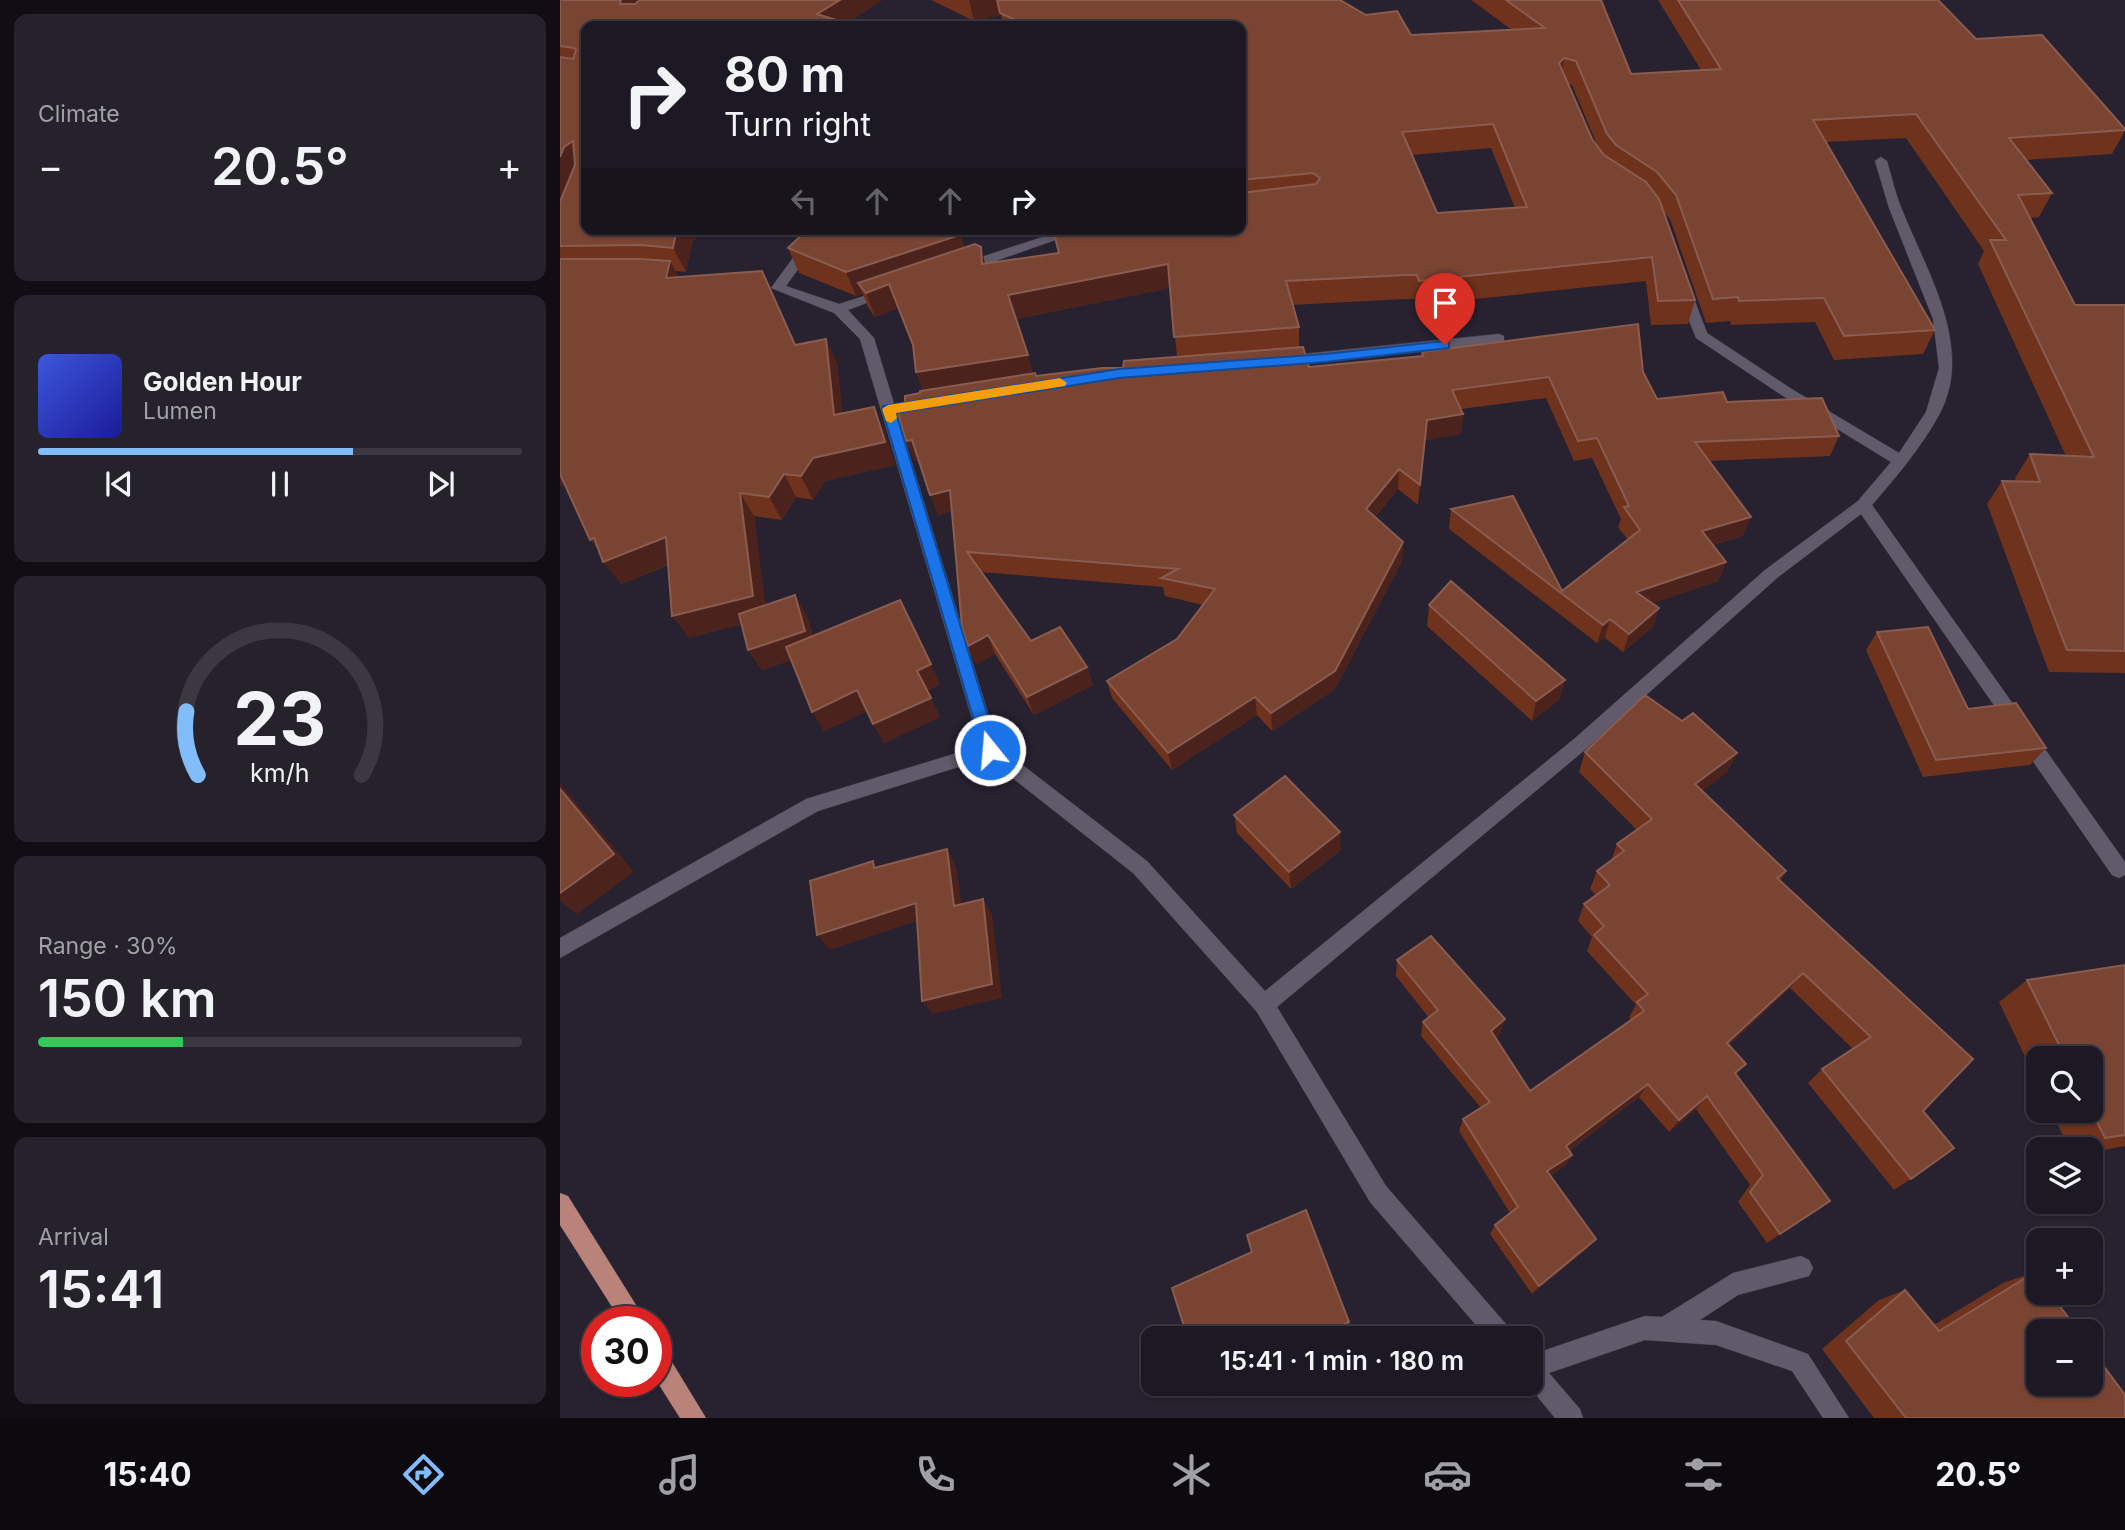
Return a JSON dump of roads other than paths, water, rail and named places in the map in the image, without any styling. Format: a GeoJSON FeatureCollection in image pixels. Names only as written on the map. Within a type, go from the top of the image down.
{"type":"FeatureCollection","features":[{"type":"Feature","properties":{"kind":"main road"},"geometry":{"type":"LineString","coordinates":[[560,1204],[625,1306]]}},
{"type":"Feature","properties":{"kind":"main road"},"geometry":{"type":"LineString","coordinates":[[672,1383],[694,1418]]}},
{"type":"Feature","properties":{"kind":"street"},"geometry":{"type":"LineString","coordinates":[[1264,1005],[1580,744],[1771,574],[1863,505],[1901,461],[1933,413],[1946,368],[1940,319],[1895,208],[1881,161]]}},
{"type":"Feature","properties":{"kind":"street"},"geometry":{"type":"LineString","coordinates":[[816,235],[772,287],[839,309],[849,315],[867,338],[895,408],[990,750],[1140,867],[1264,1005],[1378,1194],[1493,1326]]}},
{"type":"Feature","properties":{"kind":"street"},"geometry":{"type":"LineString","coordinates":[[946,273],[1063,235]]}},
{"type":"Feature","properties":{"kind":"street"},"geometry":{"type":"LineString","coordinates":[[1678,269],[1701,335],[1785,391],[1901,461]]}},
{"type":"Feature","properties":{"kind":"street"},"geometry":{"type":"LineString","coordinates":[[839,309],[904,287]]}},
{"type":"Feature","properties":{"kind":"street"},"geometry":{"type":"LineString","coordinates":[[1272,362],[1499,339]]}},
{"type":"Feature","properties":{"kind":"street"},"geometry":{"type":"LineString","coordinates":[[1863,505],[2119,869]]}},
{"type":"Feature","properties":{"kind":"street"},"geometry":{"type":"LineString","coordinates":[[560,949],[813,805],[990,750]]}},
{"type":"Feature","properties":{"kind":"street"},"geometry":{"type":"LineString","coordinates":[[1664,1330],[1733,1285],[1801,1268]]}},
{"type":"Feature","properties":{"kind":"street"},"geometry":{"type":"LineString","coordinates":[[1543,1365],[1645,1328],[1716,1332],[1800,1362],[1837,1418]]}},
{"type":"Feature","properties":{"kind":"street"},"geometry":{"type":"LineString","coordinates":[[1543,1384],[1571,1418]]}}]}
